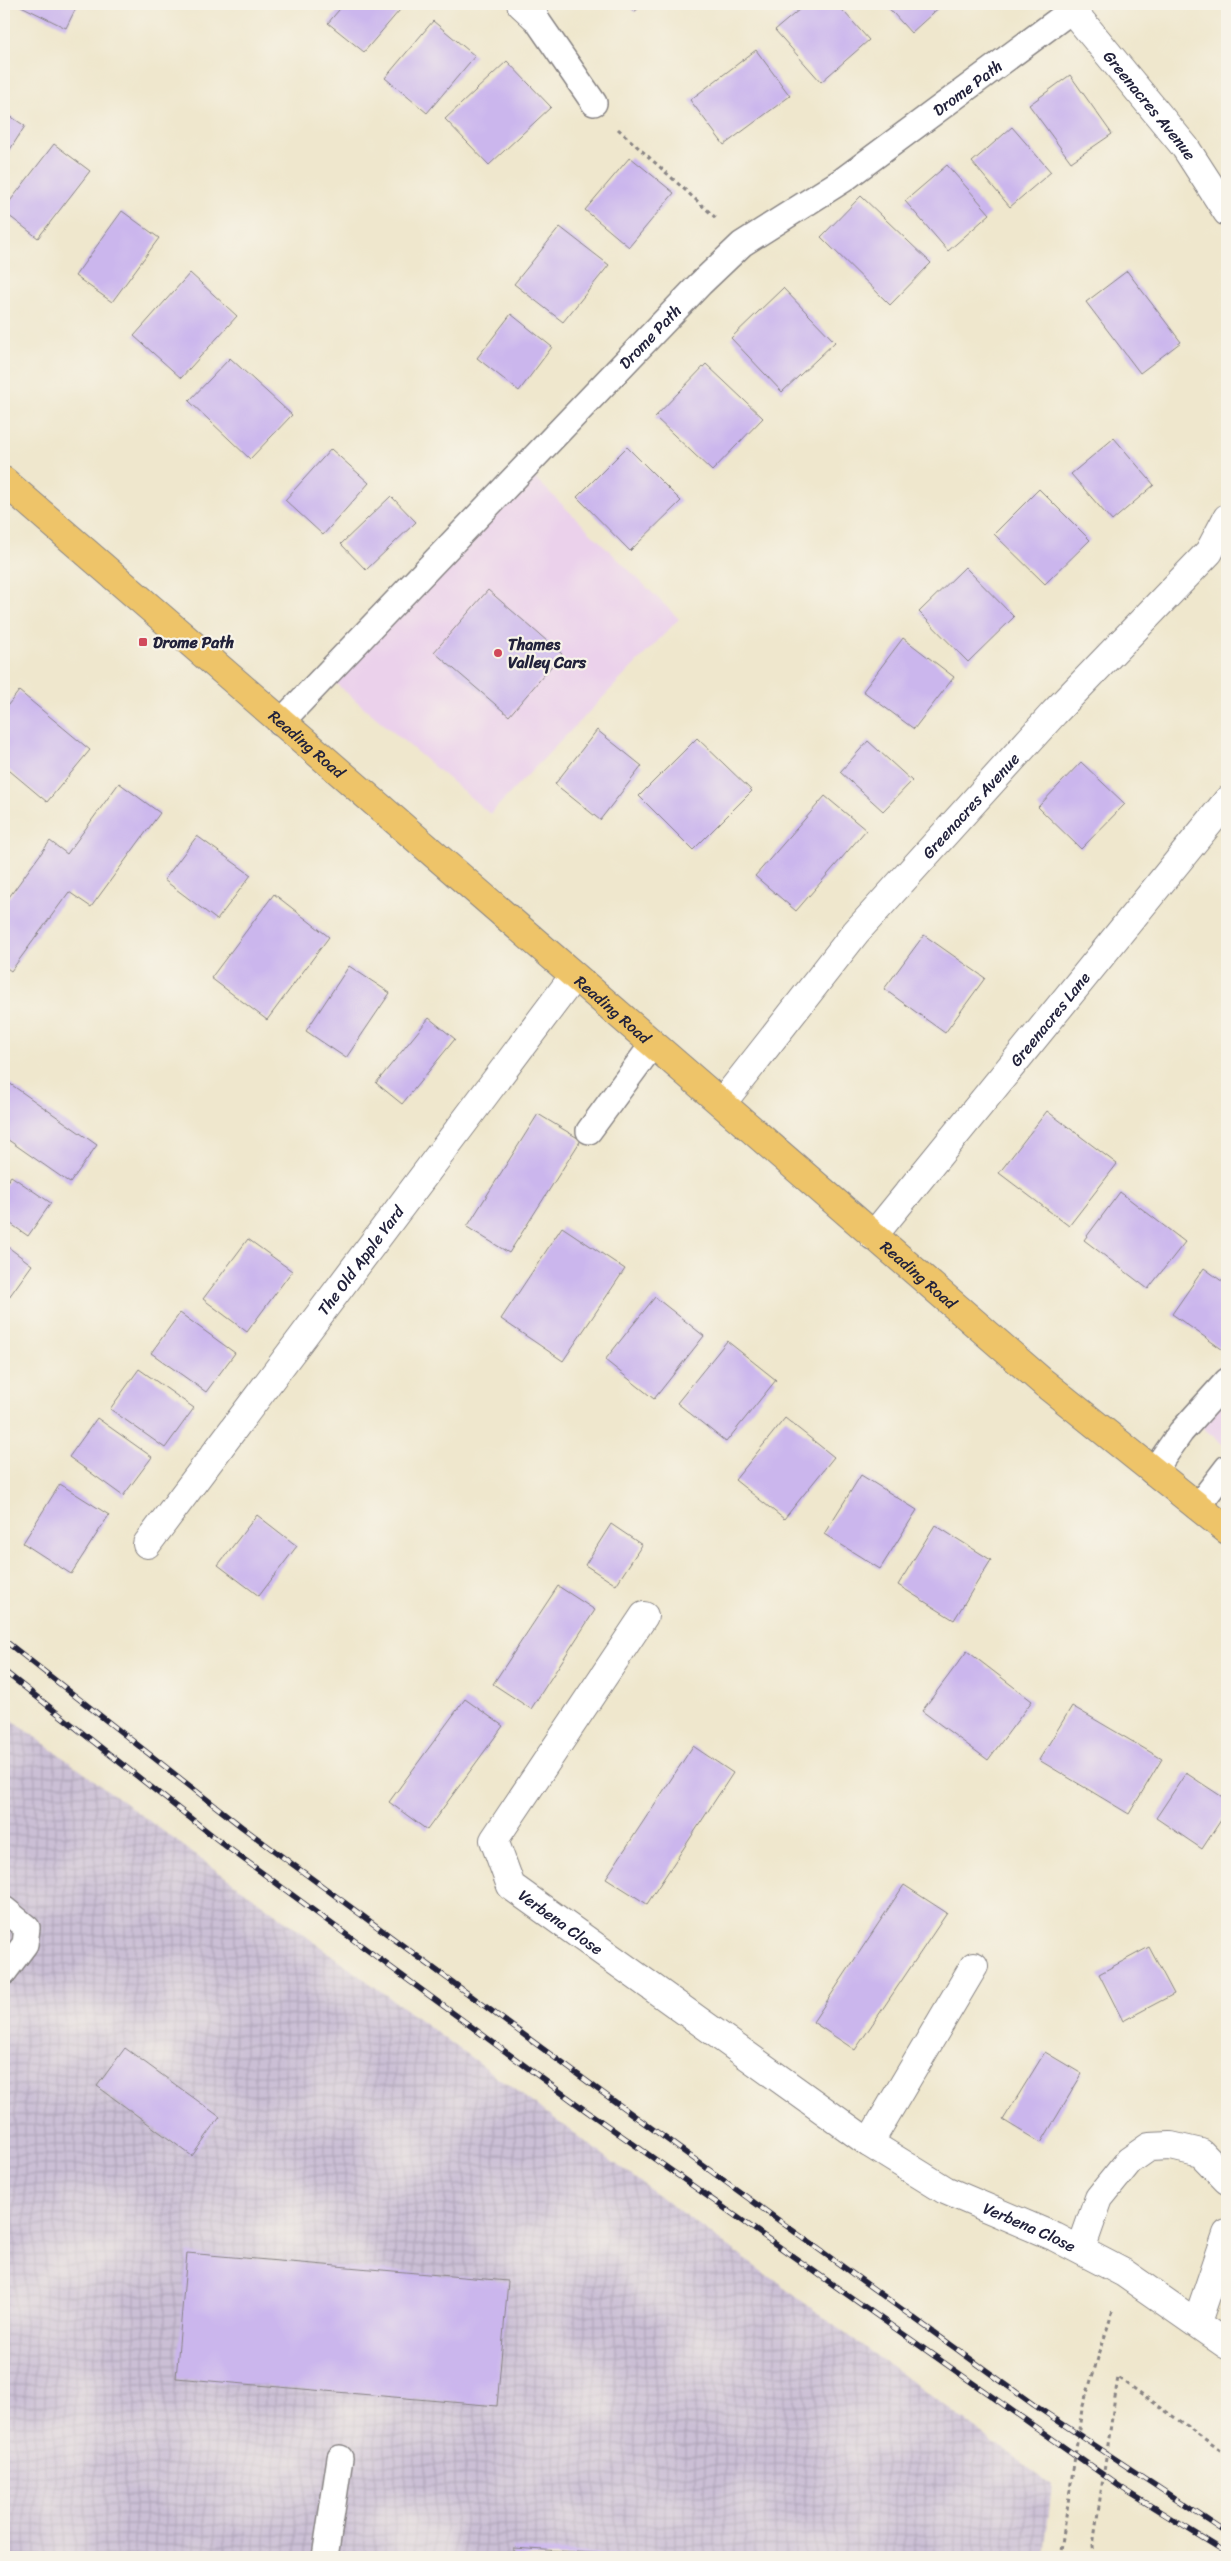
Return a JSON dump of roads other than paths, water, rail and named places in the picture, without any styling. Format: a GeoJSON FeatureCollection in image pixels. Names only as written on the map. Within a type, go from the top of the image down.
{"type":"FeatureCollection","features":[{"type":"Feature","properties":{"kind":"main road","name":"Reading Road"},"geometry":{"type":"LineString","coordinates":[[4,481],[280,723],[1044,1383],[1227,1530]]}},
{"type":"Feature","properties":{"kind":"street","name":"Greenacres Avenue"},"geometry":{"type":"LineString","coordinates":[[1070,7],[1185,147],[1227,212]]}},
{"type":"Feature","properties":{"kind":"street","name":"Greenacres Avenue"},"geometry":{"type":"LineString","coordinates":[[722,1103],[856,932],[1054,713],[1209,552],[1227,518]]}},
{"type":"Feature","properties":{"kind":"street","name":"Greenacres Lane"},"geometry":{"type":"LineString","coordinates":[[873,1236],[1227,801]]}},
{"type":"Feature","properties":{"kind":"street","name":"The Old Apple Yard"},"geometry":{"type":"LineString","coordinates":[[147,1544],[574,976]]}},
{"type":"Feature","properties":{"kind":"street","name":"Verbena Close"},"geometry":{"type":"LineString","coordinates":[[644,1616],[494,1840],[511,1886],[869,2143],[945,2190],[1081,2249],[1100,2198],[1129,2161],[1149,2147],[1171,2146],[1201,2153],[1227,2180]]}},
{"type":"Feature","properties":{"kind":"street"},"geometry":{"type":"LineString","coordinates":[[869,2143],[974,1966]]}},
{"type":"Feature","properties":{"kind":"street"},"geometry":{"type":"LineString","coordinates":[[1197,2322],[1227,2234]]}},
{"type":"Feature","properties":{"kind":"street"},"geometry":{"type":"LineString","coordinates":[[1081,2249],[1124,2273],[1197,2322],[1227,2345]]}},
{"type":"Feature","properties":{"kind":"lane","name":"Drome Path"},"geometry":{"type":"LineString","coordinates":[[280,723],[700,284],[742,244],[843,180],[1070,7]]}},
{"type":"Feature","properties":{"kind":"lane"},"geometry":{"type":"LineString","coordinates":[[527,10],[594,103]]}},
{"type":"Feature","properties":{"kind":"lane"},"geometry":{"type":"LineString","coordinates":[[589,1131],[653,1044]]}},
{"type":"Feature","properties":{"kind":"lane"},"geometry":{"type":"LineString","coordinates":[[1153,1472],[1182,1432],[1227,1381]]}},
{"type":"Feature","properties":{"kind":"lane"},"geometry":{"type":"LineString","coordinates":[[1197,1507],[1227,1468]]}},
{"type":"Feature","properties":{"kind":"lane"},"geometry":{"type":"LineString","coordinates":[[4,1909],[27,1928],[25,1944],[4,1972]]}},
{"type":"Feature","properties":{"kind":"lane"},"geometry":{"type":"LineString","coordinates":[[325,2557],[340,2458]]}},
{"type":"Feature","properties":{"kind":"railway"},"geometry":{"type":"LineString","coordinates":[[4,1640],[242,1827],[596,2088],[1034,2405],[1227,2533]]}},
{"type":"Feature","properties":{"kind":"railway"},"geometry":{"type":"LineString","coordinates":[[4,1671],[227,1847],[585,2110],[1122,2488],[1227,2553]]}},
{"type":"Feature","properties":{"kind":"place","name":"Drome Path"},"geometry":{"type":"Point","coordinates":[143,642]}},
{"type":"Feature","properties":{"kind":"place","name":"Thames Valley Cars"},"geometry":{"type":"Point","coordinates":[498,653]}}]}
